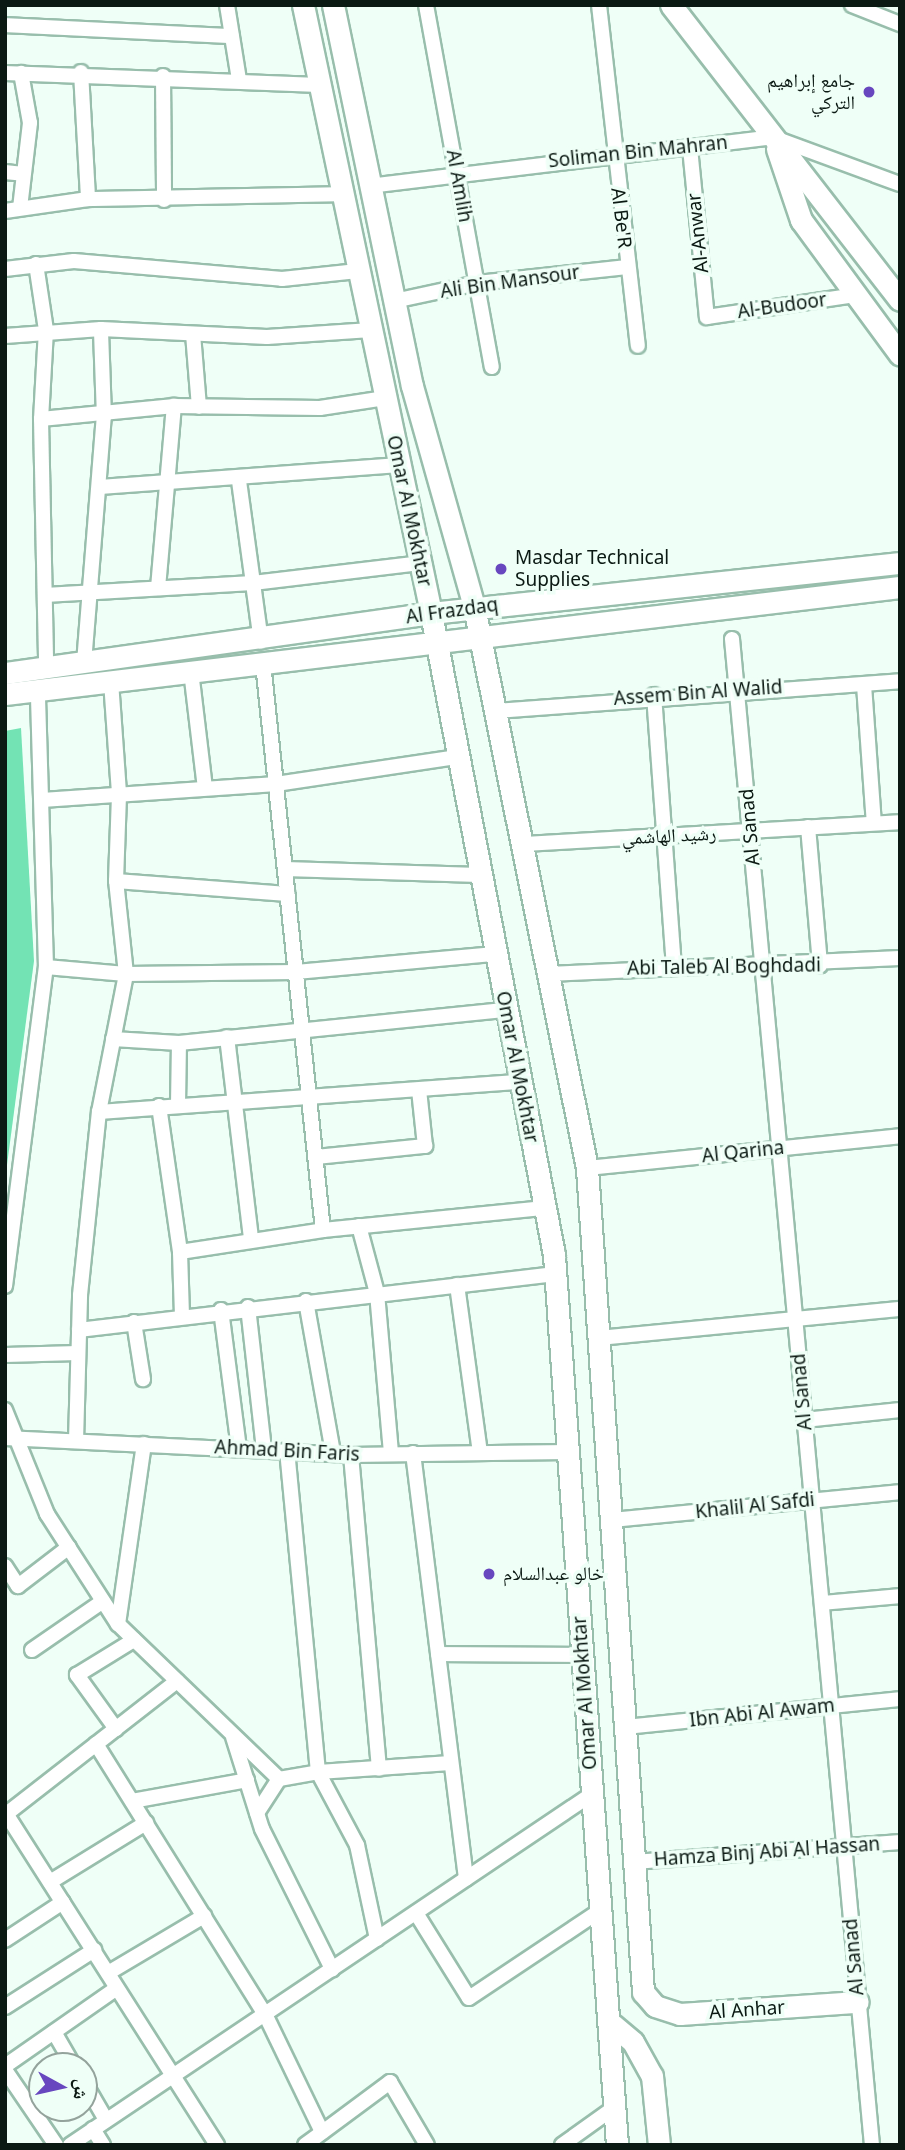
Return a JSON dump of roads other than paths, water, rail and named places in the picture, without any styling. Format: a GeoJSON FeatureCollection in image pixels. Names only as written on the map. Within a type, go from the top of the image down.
{"type":"FeatureCollection","features":[{"type":"Feature","properties":{"kind":"street"},"geometry":{"type":"LineString","coordinates":[[227,5],[239,80]]}},
{"type":"Feature","properties":{"kind":"street","name":"Omar Al Mokhtar"},"geometry":{"type":"LineString","coordinates":[[303,5],[430,613],[545,1208],[555,1274],[601,1910],[613,2025],[617,2145]]}},
{"type":"Feature","properties":{"kind":"street","name":"Omar Al Mokhtar"},"geometry":{"type":"LineString","coordinates":[[333,5],[394,301],[474,607],[587,1168],[643,1992]]}},
{"type":"Feature","properties":{"kind":"street","name":"Al Amlih"},"geometry":{"type":"LineString","coordinates":[[426,5],[492,367]]}},
{"type":"Feature","properties":{"kind":"street","name":"Al Be'R"},"geometry":{"type":"LineString","coordinates":[[598,5],[613,155],[638,346]]}},
{"type":"Feature","properties":{"kind":"street"},"geometry":{"type":"LineString","coordinates":[[671,5],[900,300]]}},
{"type":"Feature","properties":{"kind":"street"},"geometry":{"type":"LineString","coordinates":[[852,5],[900,24]]}},
{"type":"Feature","properties":{"kind":"street"},"geometry":{"type":"LineString","coordinates":[[5,25],[232,36]]}},
{"type":"Feature","properties":{"kind":"street"},"geometry":{"type":"LineString","coordinates":[[5,73],[81,72],[319,85]]}},
{"type":"Feature","properties":{"kind":"street"},"geometry":{"type":"LineString","coordinates":[[81,72],[88,199]]}},
{"type":"Feature","properties":{"kind":"street"},"geometry":{"type":"LineString","coordinates":[[21,73],[30,123],[23,174],[13,209],[88,199],[164,200],[342,194]]}},
{"type":"Feature","properties":{"kind":"street"},"geometry":{"type":"LineString","coordinates":[[163,76],[164,200]]}},
{"type":"Feature","properties":{"kind":"street"},"geometry":{"type":"LineString","coordinates":[[772,138],[801,220],[900,355]]}},
{"type":"Feature","properties":{"kind":"street","name":"Soliman Bin Mahran"},"geometry":{"type":"LineString","coordinates":[[369,186],[457,172],[772,138],[900,184]]}},
{"type":"Feature","properties":{"kind":"street","name":"Al-Anwar"},"geometry":{"type":"LineString","coordinates":[[690,148],[707,317]]}},
{"type":"Feature","properties":{"kind":"street"},"geometry":{"type":"LineString","coordinates":[[5,172],[23,174]]}},
{"type":"Feature","properties":{"kind":"street"},"geometry":{"type":"LineString","coordinates":[[5,269],[36,264],[107,263],[282,279],[358,271]]}},
{"type":"Feature","properties":{"kind":"street"},"geometry":{"type":"LineString","coordinates":[[36,264],[46,330],[41,419],[46,668]]}},
{"type":"Feature","properties":{"kind":"street","name":"Ali Bin Mansour"},"geometry":{"type":"LineString","coordinates":[[394,301],[477,283],[627,267]]}},
{"type":"Feature","properties":{"kind":"street","name":"Al-Budoor"},"geometry":{"type":"LineString","coordinates":[[707,317],[856,295]]}},
{"type":"Feature","properties":{"kind":"street"},"geometry":{"type":"LineString","coordinates":[[84,663],[93,589],[104,417],[101,329]]}},
{"type":"Feature","properties":{"kind":"street"},"geometry":{"type":"LineString","coordinates":[[5,336],[46,330],[101,329],[193,334],[371,330]]}},
{"type":"Feature","properties":{"kind":"street"},"geometry":{"type":"LineString","coordinates":[[193,334],[199,407]]}},
{"type":"Feature","properties":{"kind":"street"},"geometry":{"type":"LineString","coordinates":[[41,419],[104,417],[174,406],[320,408],[385,398]]}},
{"type":"Feature","properties":{"kind":"street"},"geometry":{"type":"LineString","coordinates":[[158,588],[171,480],[174,406]]}},
{"type":"Feature","properties":{"kind":"street"},"geometry":{"type":"LineString","coordinates":[[100,487],[171,480],[239,481],[399,465]]}},
{"type":"Feature","properties":{"kind":"street"},"geometry":{"type":"LineString","coordinates":[[239,481],[262,652],[323,1230]]}},
{"type":"Feature","properties":{"kind":"street"},"geometry":{"type":"LineString","coordinates":[[46,595],[93,589],[253,583],[420,563]]}},
{"type":"Feature","properties":{"kind":"street","name":"Al Frazdaq"},"geometry":{"type":"LineString","coordinates":[[5,694],[191,671],[430,613],[900,563]]}},
{"type":"Feature","properties":{"kind":"street","name":"Al Frazdaq"},"geometry":{"type":"LineString","coordinates":[[5,673],[84,663],[480,638],[900,587]]}},
{"type":"Feature","properties":{"kind":"street","name":"Al Sanad"},"geometry":{"type":"LineString","coordinates":[[732,639],[872,2145]]}},
{"type":"Feature","properties":{"kind":"street"},"geometry":{"type":"LineString","coordinates":[[191,671],[205,788]]}},
{"type":"Feature","properties":{"kind":"street"},"geometry":{"type":"LineString","coordinates":[[76,1441],[79,1330],[99,1112],[126,974],[116,881],[119,793],[111,681]]}},
{"type":"Feature","properties":{"kind":"street","name":"Assem Bin Al Walid"},"geometry":{"type":"LineString","coordinates":[[496,710],[737,688],[864,685],[900,681]]}},
{"type":"Feature","properties":{"kind":"street"},"geometry":{"type":"LineString","coordinates":[[864,685],[874,823]]}},
{"type":"Feature","properties":{"kind":"street"},"geometry":{"type":"LineString","coordinates":[[5,1286],[46,967],[38,690]]}},
{"type":"Feature","properties":{"kind":"street"},"geometry":{"type":"LineString","coordinates":[[654,695],[674,966]]}},
{"type":"Feature","properties":{"kind":"street"},"geometry":{"type":"LineString","coordinates":[[42,800],[276,784],[456,757]]}},
{"type":"Feature","properties":{"kind":"street","name":"رشيد الهاشمي"},"geometry":{"type":"LineString","coordinates":[[523,845],[900,822]]}},
{"type":"Feature","properties":{"kind":"street"},"geometry":{"type":"LineString","coordinates":[[808,827],[820,965]]}},
{"type":"Feature","properties":{"kind":"street"},"geometry":{"type":"LineString","coordinates":[[285,869],[479,875]]}},
{"type":"Feature","properties":{"kind":"street"},"geometry":{"type":"LineString","coordinates":[[116,881],[288,894]]}},
{"type":"Feature","properties":{"kind":"street"},"geometry":{"type":"LineString","coordinates":[[46,967],[126,974],[296,972],[495,954]]}},
{"type":"Feature","properties":{"kind":"street","name":"Abi Taleb Al Boghdadi"},"geometry":{"type":"LineString","coordinates":[[548,974],[763,962],[820,965],[900,958]]}},
{"type":"Feature","properties":{"kind":"street"},"geometry":{"type":"LineString","coordinates":[[113,1040],[179,1042],[506,1010]]}},
{"type":"Feature","properties":{"kind":"street"},"geometry":{"type":"LineString","coordinates":[[227,1037],[251,1240]]}},
{"type":"Feature","properties":{"kind":"street"},"geometry":{"type":"LineString","coordinates":[[178,1105],[179,1042]]}},
{"type":"Feature","properties":{"kind":"street"},"geometry":{"type":"LineString","coordinates":[[99,1112],[178,1105],[310,1100],[520,1082]]}},
{"type":"Feature","properties":{"kind":"street"},"geometry":{"type":"LineString","coordinates":[[316,1157],[425,1146],[419,1090]]}},
{"type":"Feature","properties":{"kind":"street"},"geometry":{"type":"LineString","coordinates":[[159,1107],[180,1252],[182,1314]]}},
{"type":"Feature","properties":{"kind":"street","name":"Al Qarina"},"geometry":{"type":"LineString","coordinates":[[587,1168],[900,1136]]}},
{"type":"Feature","properties":{"kind":"street"},"geometry":{"type":"LineString","coordinates":[[180,1252],[323,1230],[545,1208]]}},
{"type":"Feature","properties":{"kind":"street"},"geometry":{"type":"LineString","coordinates":[[359,1226],[377,1293],[391,1453]]}},
{"type":"Feature","properties":{"kind":"street"},"geometry":{"type":"LineString","coordinates":[[79,1330],[182,1314],[555,1274]]}},
{"type":"Feature","properties":{"kind":"street"},"geometry":{"type":"LineString","coordinates":[[457,1285],[480,1452]]}},
{"type":"Feature","properties":{"kind":"street"},"geometry":{"type":"LineString","coordinates":[[306,1301],[333,1452]]}},
{"type":"Feature","properties":{"kind":"street"},"geometry":{"type":"LineString","coordinates":[[248,1307],[264,1449]]}},
{"type":"Feature","properties":{"kind":"street"},"geometry":{"type":"LineString","coordinates":[[598,1338],[900,1309]]}},
{"type":"Feature","properties":{"kind":"street"},"geometry":{"type":"LineString","coordinates":[[221,1310],[239,1448]]}},
{"type":"Feature","properties":{"kind":"street"},"geometry":{"type":"LineString","coordinates":[[134,1322],[143,1379]]}},
{"type":"Feature","properties":{"kind":"street"},"geometry":{"type":"LineString","coordinates":[[5,1355],[78,1353]]}},
{"type":"Feature","properties":{"kind":"street"},"geometry":{"type":"LineString","coordinates":[[5,1409],[7,1440],[68,1547],[117,1624],[279,1779]]}},
{"type":"Feature","properties":{"kind":"street"},"geometry":{"type":"LineString","coordinates":[[804,1420],[900,1410]]}},
{"type":"Feature","properties":{"kind":"street","name":"Ahmad Bin Faris"},"geometry":{"type":"LineString","coordinates":[[7,1440],[333,1452],[351,1455],[568,1451]]}},
{"type":"Feature","properties":{"kind":"street"},"geometry":{"type":"LineString","coordinates":[[117,1624],[144,1444]]}},
{"type":"Feature","properties":{"kind":"street"},"geometry":{"type":"LineString","coordinates":[[287,1450],[318,1772],[357,1845],[377,1939]]}},
{"type":"Feature","properties":{"kind":"street"},"geometry":{"type":"LineString","coordinates":[[413,1453],[466,1879]]}},
{"type":"Feature","properties":{"kind":"street"},"geometry":{"type":"LineString","coordinates":[[351,1455],[379,1769]]}},
{"type":"Feature","properties":{"kind":"street","name":"Khalil Al Safdi"},"geometry":{"type":"LineString","coordinates":[[611,1520],[900,1492]]}},
{"type":"Feature","properties":{"kind":"street"},"geometry":{"type":"LineString","coordinates":[[5,1566],[18,1586],[68,1547]]}},
{"type":"Feature","properties":{"kind":"street"},"geometry":{"type":"LineString","coordinates":[[822,1603],[900,1597]]}},
{"type":"Feature","properties":{"kind":"street"},"geometry":{"type":"LineString","coordinates":[[32,1650],[103,1601]]}},
{"type":"Feature","properties":{"kind":"street"},"geometry":{"type":"LineString","coordinates":[[116,1729],[77,1675],[134,1640]]}},
{"type":"Feature","properties":{"kind":"street"},"geometry":{"type":"LineString","coordinates":[[438,1654],[583,1655]]}},
{"type":"Feature","properties":{"kind":"street"},"geometry":{"type":"LineString","coordinates":[[177,1681],[6,1814],[217,2145]]}},
{"type":"Feature","properties":{"kind":"street","name":"Ibn Abi Al Awam"},"geometry":{"type":"LineString","coordinates":[[625,1727],[900,1699]]}},
{"type":"Feature","properties":{"kind":"street"},"geometry":{"type":"LineString","coordinates":[[233,1736],[257,1813],[332,1969]]}},
{"type":"Feature","properties":{"kind":"street"},"geometry":{"type":"LineString","coordinates":[[96,1744],[265,2014],[322,2132]]}},
{"type":"Feature","properties":{"kind":"street"},"geometry":{"type":"LineString","coordinates":[[257,1813],[279,1779],[318,1772],[451,1763]]}},
{"type":"Feature","properties":{"kind":"street"},"geometry":{"type":"LineString","coordinates":[[132,1801],[247,1780]]}},
{"type":"Feature","properties":{"kind":"street"},"geometry":{"type":"LineString","coordinates":[[70,2145],[593,1794]]}},
{"type":"Feature","properties":{"kind":"street"},"geometry":{"type":"LineString","coordinates":[[50,1882],[146,1823]]}},
{"type":"Feature","properties":{"kind":"street","name":"Hamza Binj Abi Al Hassan"},"geometry":{"type":"LineString","coordinates":[[634,1862],[900,1842]]}},
{"type":"Feature","properties":{"kind":"street"},"geometry":{"type":"LineString","coordinates":[[5,1940],[63,1902]]}},
{"type":"Feature","properties":{"kind":"street"},"geometry":{"type":"LineString","coordinates":[[416,1913],[469,1998],[601,1910]]}},
{"type":"Feature","properties":{"kind":"street"},"geometry":{"type":"LineString","coordinates":[[108,1973],[204,1916]]}},
{"type":"Feature","properties":{"kind":"street"},"geometry":{"type":"LineString","coordinates":[[5,2007],[93,1950]]}},
{"type":"Feature","properties":{"kind":"street"},"geometry":{"type":"LineString","coordinates":[[56,2145],[5,2068],[117,1987]]}},
{"type":"Feature","properties":{"kind":"street","name":"Al Anhar"},"geometry":{"type":"LineString","coordinates":[[643,1992],[655,2006],[680,2014],[859,2002]]}},
{"type":"Feature","properties":{"kind":"street"},"geometry":{"type":"LineString","coordinates":[[613,2025],[633,2042],[652,2076],[659,2145]]}},
{"type":"Feature","properties":{"kind":"street"},"geometry":{"type":"LineString","coordinates":[[54,2032],[66,2052]]}},
{"type":"Feature","properties":{"kind":"street"},"geometry":{"type":"LineString","coordinates":[[304,2145],[390,2082],[426,2145]]}},
{"type":"Feature","properties":{"kind":"street"},"geometry":{"type":"LineString","coordinates":[[98,2106],[106,2120]]}},
{"type":"Feature","properties":{"kind":"street"},"geometry":{"type":"LineString","coordinates":[[562,2145],[615,2107]]}},
{"type":"Feature","properties":{"kind":"street"},"geometry":{"type":"LineString","coordinates":[[93,2129],[103,2145]]}},
{"type":"Feature","properties":{"kind":"place","name":"جامع إبراهيم التركي"},"geometry":{"type":"Point","coordinates":[869,92]}},
{"type":"Feature","properties":{"kind":"place","name":"Masdar Technical Supplies"},"geometry":{"type":"Point","coordinates":[501,569]}},
{"type":"Feature","properties":{"kind":"place","name":"خالو عبدالسلام"},"geometry":{"type":"Point","coordinates":[489,1574]}}]}
